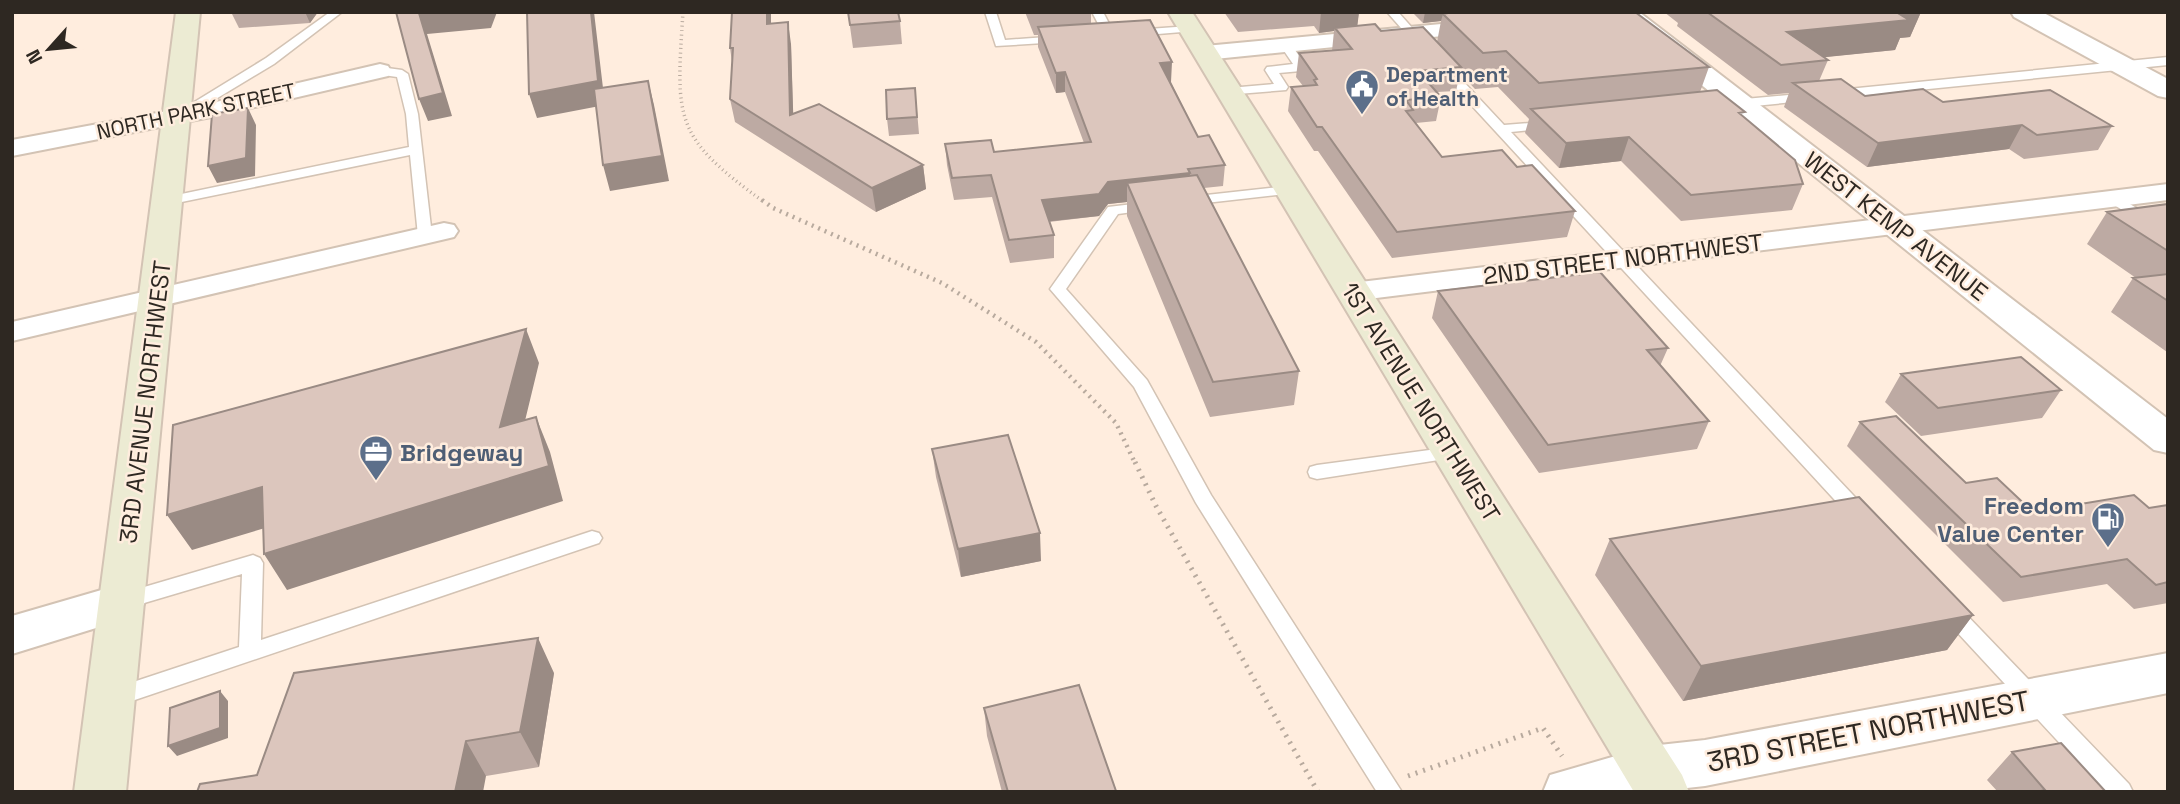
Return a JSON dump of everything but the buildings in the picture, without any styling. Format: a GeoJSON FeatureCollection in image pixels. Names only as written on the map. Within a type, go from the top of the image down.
{"type":"FeatureCollection","features":[{"type":"Feature","properties":{"kind":"main road","name":"3RD AVENUE NORTHWEST"},"geometry":{"type":"LineString","coordinates":[[100,792],[188,12]]}},
{"type":"Feature","properties":{"kind":"main road","name":"1ST AVENUE NORTHWEST"},"geometry":{"type":"LineString","coordinates":[[1191,31],[1657,780]]}},
{"type":"Feature","properties":{"kind":"street"},"geometry":{"type":"LineString","coordinates":[[2023,12],[2168,90]]}},
{"type":"Feature","properties":{"kind":"street","name":"WEST KEMP AVENUE"},"geometry":{"type":"LineString","coordinates":[[1622,13],[1726,105],[1895,225],[2168,440]]}},
{"type":"Feature","properties":{"kind":"street"},"geometry":{"type":"LineString","coordinates":[[1191,31],[1286,45],[1509,24]]}},
{"type":"Feature","properties":{"kind":"street","name":"NORTH PARK STREET"},"geometry":{"type":"LineString","coordinates":[[12,148],[176,117],[380,71]]}},
{"type":"Feature","properties":{"kind":"street","name":"2ND STREET NORTHWEST"},"geometry":{"type":"LineString","coordinates":[[1352,292],[2168,192]]}},
{"type":"Feature","properties":{"kind":"street"},"geometry":{"type":"LineString","coordinates":[[12,332],[434,234]]}},
{"type":"Feature","properties":{"kind":"street"},"geometry":{"type":"LineString","coordinates":[[12,635],[122,602]]}},
{"type":"Feature","properties":{"kind":"street","name":"3RD STREET NORTHWEST"},"geometry":{"type":"LineString","coordinates":[[1576,789],[1657,780],[1705,763],[2168,673]]}},
{"type":"Feature","properties":{"kind":"lane"},"geometry":{"type":"LineString","coordinates":[[176,117],[270,61],[337,12]]}},
{"type":"Feature","properties":{"kind":"lane"},"geometry":{"type":"LineString","coordinates":[[990,12],[1000,44],[1068,39]]}},
{"type":"Feature","properties":{"kind":"lane"},"geometry":{"type":"LineString","coordinates":[[1097,12],[1109,36]]}},
{"type":"Feature","properties":{"kind":"lane"},"geometry":{"type":"LineString","coordinates":[[1391,12],[1871,527]]}},
{"type":"Feature","properties":{"kind":"lane"},"geometry":{"type":"LineString","coordinates":[[1095,37],[1191,31]]}},
{"type":"Feature","properties":{"kind":"lane"},"geometry":{"type":"LineString","coordinates":[[1229,92],[1282,87],[1271,70],[1301,67],[1286,45]]}},
{"type":"Feature","properties":{"kind":"lane"},"geometry":{"type":"LineString","coordinates":[[1726,105],[2168,61]]}},
{"type":"Feature","properties":{"kind":"lane"},"geometry":{"type":"LineString","coordinates":[[380,71],[402,74],[412,114],[415,150],[434,234]]}},
{"type":"Feature","properties":{"kind":"lane"},"geometry":{"type":"LineString","coordinates":[[1500,129],[1567,122]]}},
{"type":"Feature","properties":{"kind":"lane"},"geometry":{"type":"LineString","coordinates":[[167,201],[415,150]]}},
{"type":"Feature","properties":{"kind":"lane"},"geometry":{"type":"LineString","coordinates":[[1289,190],[1113,210],[1058,289],[1141,384],[1203,498],[1388,788]]}},
{"type":"Feature","properties":{"kind":"lane"},"geometry":{"type":"LineString","coordinates":[[2114,199],[2168,233]]}},
{"type":"Feature","properties":{"kind":"lane"},"geometry":{"type":"LineString","coordinates":[[1317,472],[1452,453]]}},
{"type":"Feature","properties":{"kind":"lane"},"geometry":{"type":"LineString","coordinates":[[111,699],[592,538]]}},
{"type":"Feature","properties":{"kind":"lane"},"geometry":{"type":"LineString","coordinates":[[122,602],[253,563],[250,652]]}},
{"type":"Feature","properties":{"kind":"lane"},"geometry":{"type":"LineString","coordinates":[[1937,598],[2120,792]]}},
{"type":"Feature","properties":{"kind":"path"},"geometry":{"type":"LineString","coordinates":[[683,12],[678,85],[682,113],[696,144],[726,174],[772,208],[942,283],[1036,342],[1116,423],[1156,506],[1318,792]]}},
{"type":"Feature","properties":{"kind":"path"},"geometry":{"type":"LineString","coordinates":[[1388,788],[1543,728],[1576,789]]}},
{"type":"Feature","properties":{"kind":"place","name":"Department of Health"},"geometry":{"type":"Point","coordinates":[1362,116]}},
{"type":"Feature","properties":{"kind":"place","name":"Bridgeway"},"geometry":{"type":"Point","coordinates":[376,482]}},
{"type":"Feature","properties":{"kind":"place","name":"Freedom Value Center"},"geometry":{"type":"Point","coordinates":[2108,549]}}]}
